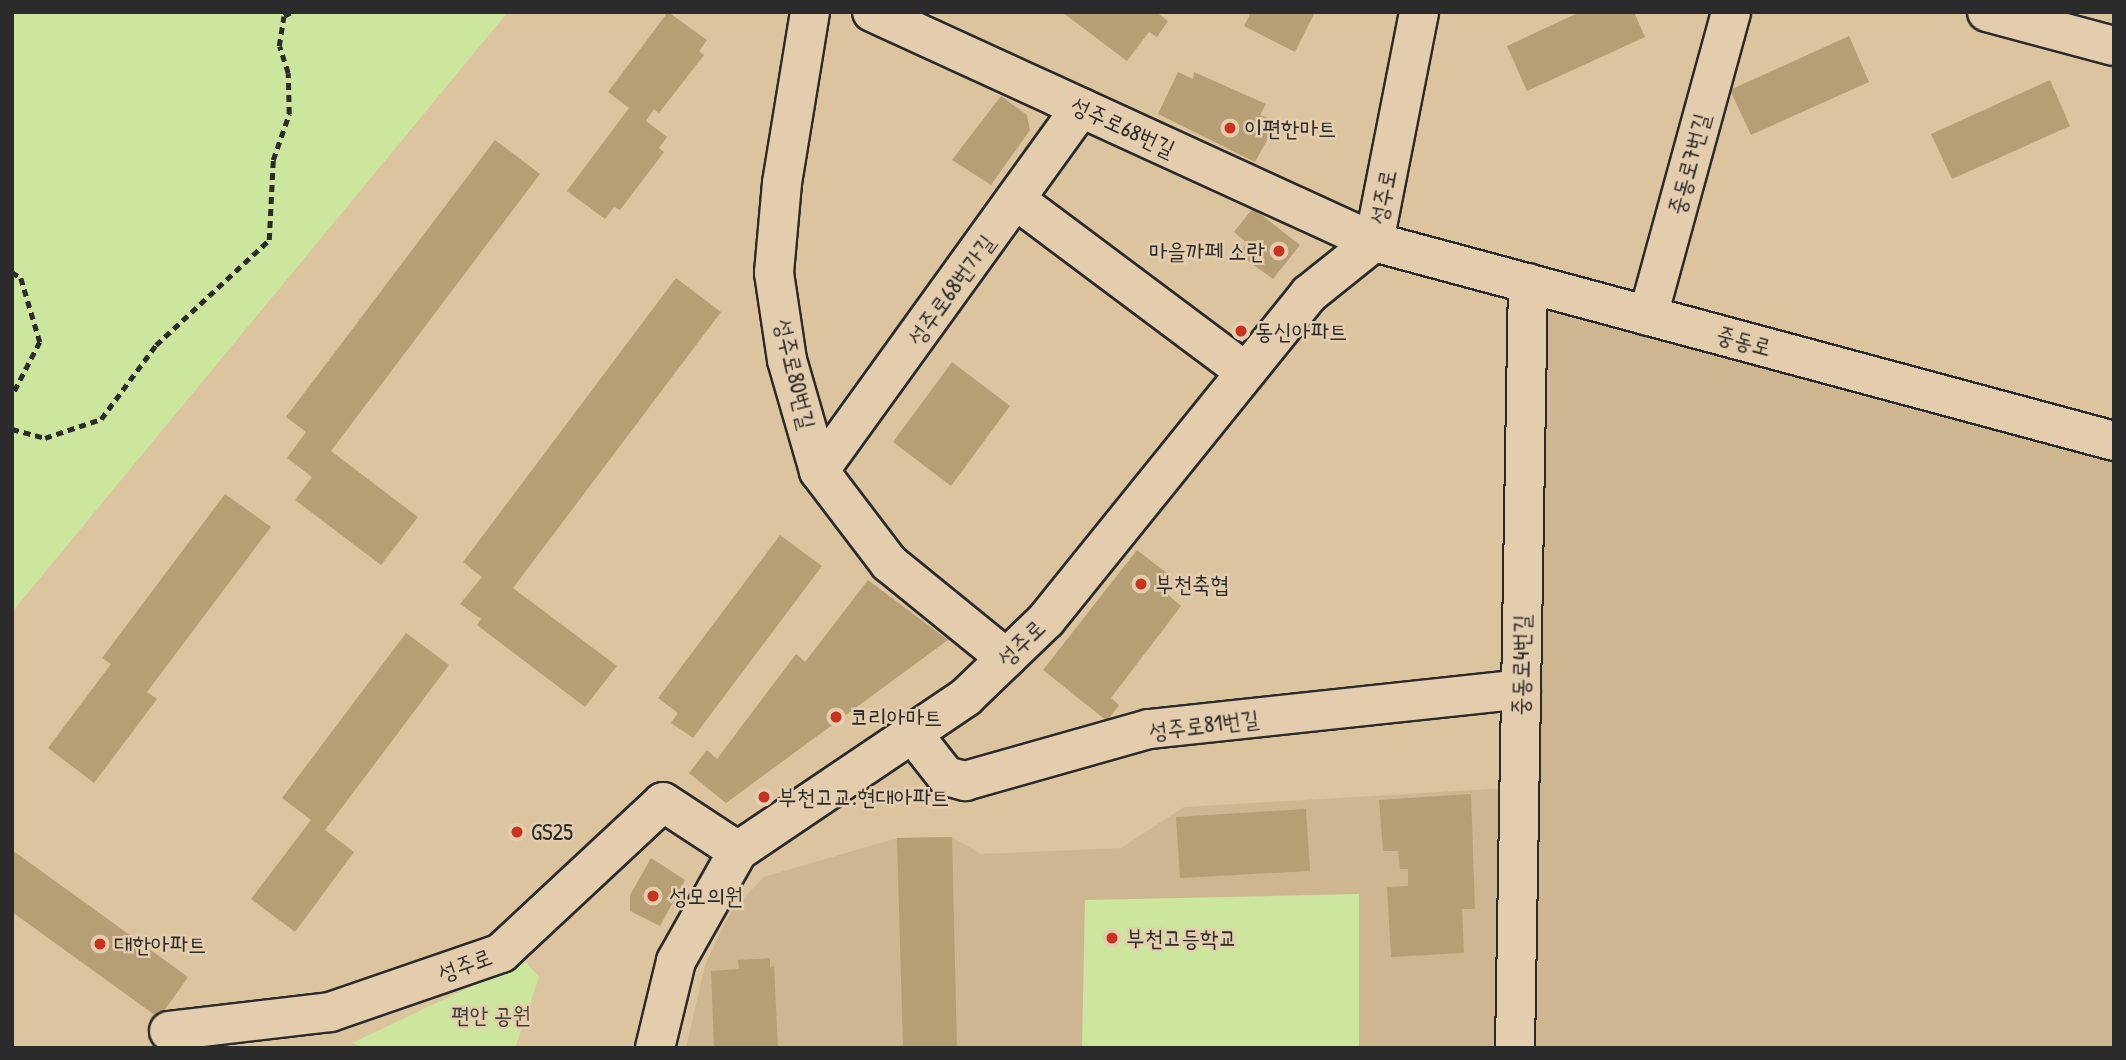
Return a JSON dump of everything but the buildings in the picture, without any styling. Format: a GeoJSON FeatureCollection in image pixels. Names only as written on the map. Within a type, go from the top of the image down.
{"type":"FeatureCollection","features":[{"type":"Feature","properties":{"kind":"street","name":"성주로80번길"},"geometry":{"type":"LineString","coordinates":[[810,12],[782,183],[774,273],[787,359],[819,471],[889,563],[1006,658]]}},
{"type":"Feature","properties":{"kind":"street","name":"성주로68번길"},"geometry":{"type":"LineString","coordinates":[[872,12],[1374,242]]}},
{"type":"Feature","properties":{"kind":"street","name":"성주로"},"geometry":{"type":"LineString","coordinates":[[654,1048],[676,961],[738,851],[966,697],[1046,620],[1309,294],[1374,242],[1419,12]]}},
{"type":"Feature","properties":{"kind":"street","name":"중동로7번길"},"geometry":{"type":"LineString","coordinates":[[1648,316],[1731,12]]}},
{"type":"Feature","properties":{"kind":"street"},"geometry":{"type":"LineString","coordinates":[[1987,12],[2114,46]]}},
{"type":"Feature","properties":{"kind":"street","name":"성주로68번가길"},"geometry":{"type":"LineString","coordinates":[[819,471],[1081,108]]}},
{"type":"Feature","properties":{"kind":"street"},"geometry":{"type":"LineString","coordinates":[[1016,200],[1245,372]]}},
{"type":"Feature","properties":{"kind":"street","name":"중동로"},"geometry":{"type":"LineString","coordinates":[[1374,242],[2114,441]]}},
{"type":"Feature","properties":{"kind":"street","name":"중동로4번길"},"geometry":{"type":"LineString","coordinates":[[1515,1048],[1528,283]]}},
{"type":"Feature","properties":{"kind":"street","name":"성주로81번길"},"geometry":{"type":"LineString","coordinates":[[912,733],[946,776],[965,781],[1149,729],[1521,689]]}},
{"type":"Feature","properties":{"kind":"street","name":"성주로"},"geometry":{"type":"LineString","coordinates":[[169,1031],[330,1012],[501,953],[663,802],[738,851]]}},
{"type":"Feature","properties":{"kind":"path"},"geometry":{"type":"LineString","coordinates":[[12,429],[45,438],[101,419],[156,345],[269,240],[273,160],[289,114],[288,73],[279,46],[284,16],[291,12]]}},
{"type":"Feature","properties":{"kind":"path"},"geometry":{"type":"LineString","coordinates":[[12,272],[21,278],[40,342],[12,396]]}},
{"type":"Feature","properties":{"kind":"shaded area"},"geometry":{"type":"Polygon","coordinates":[[[1548,288],[2114,441],[2114,1048],[1516,1048],[1548,288]]]}},
{"type":"Feature","properties":{"kind":"shaded area","name":"부천고등학교"},"geometry":{"type":"Polygon","coordinates":[[[1507,788],[1501,1048],[686,1048],[705,965],[731,911],[764,877],[897,838],[952,837],[981,854],[1121,848],[1184,807],[1507,788]]]}},
{"type":"Feature","properties":{"kind":"green space"},"geometry":{"type":"Polygon","coordinates":[[[12,12],[508,12],[12,612],[12,12]]]}},
{"type":"Feature","properties":{"kind":"green space"},"geometry":{"type":"Polygon","coordinates":[[[1359,894],[1359,1048],[1082,1048],[1085,900],[1359,894]]]}},
{"type":"Feature","properties":{"kind":"green space","name":"편안 공원"},"geometry":{"type":"Polygon","coordinates":[[[525,961],[539,977],[515,1048],[367,1048],[352,1043],[525,961]]]}},
{"type":"Feature","properties":{"kind":"place","name":"이편한마트"},"geometry":{"type":"Point","coordinates":[1230,128]}},
{"type":"Feature","properties":{"kind":"place","name":"마을까페 소란"},"geometry":{"type":"Point","coordinates":[1279,251]}},
{"type":"Feature","properties":{"kind":"place","name":"동신아파트"},"geometry":{"type":"Point","coordinates":[1241,331]}},
{"type":"Feature","properties":{"kind":"place","name":"부천축협"},"geometry":{"type":"Point","coordinates":[1141,584]}},
{"type":"Feature","properties":{"kind":"place","name":"코리아마트"},"geometry":{"type":"Point","coordinates":[836,717]}},
{"type":"Feature","properties":{"kind":"place","name":"부천고교.현대아파트"},"geometry":{"type":"Point","coordinates":[764,797]}},
{"type":"Feature","properties":{"kind":"place","name":"GS25"},"geometry":{"type":"Point","coordinates":[517,832]}},
{"type":"Feature","properties":{"kind":"place","name":"성모의원"},"geometry":{"type":"Point","coordinates":[653,896]}},
{"type":"Feature","properties":{"kind":"place","name":"부천고등학교"},"geometry":{"type":"Point","coordinates":[1112,938]}},
{"type":"Feature","properties":{"kind":"place","name":"대한아파트"},"geometry":{"type":"Point","coordinates":[100,944]}}]}
